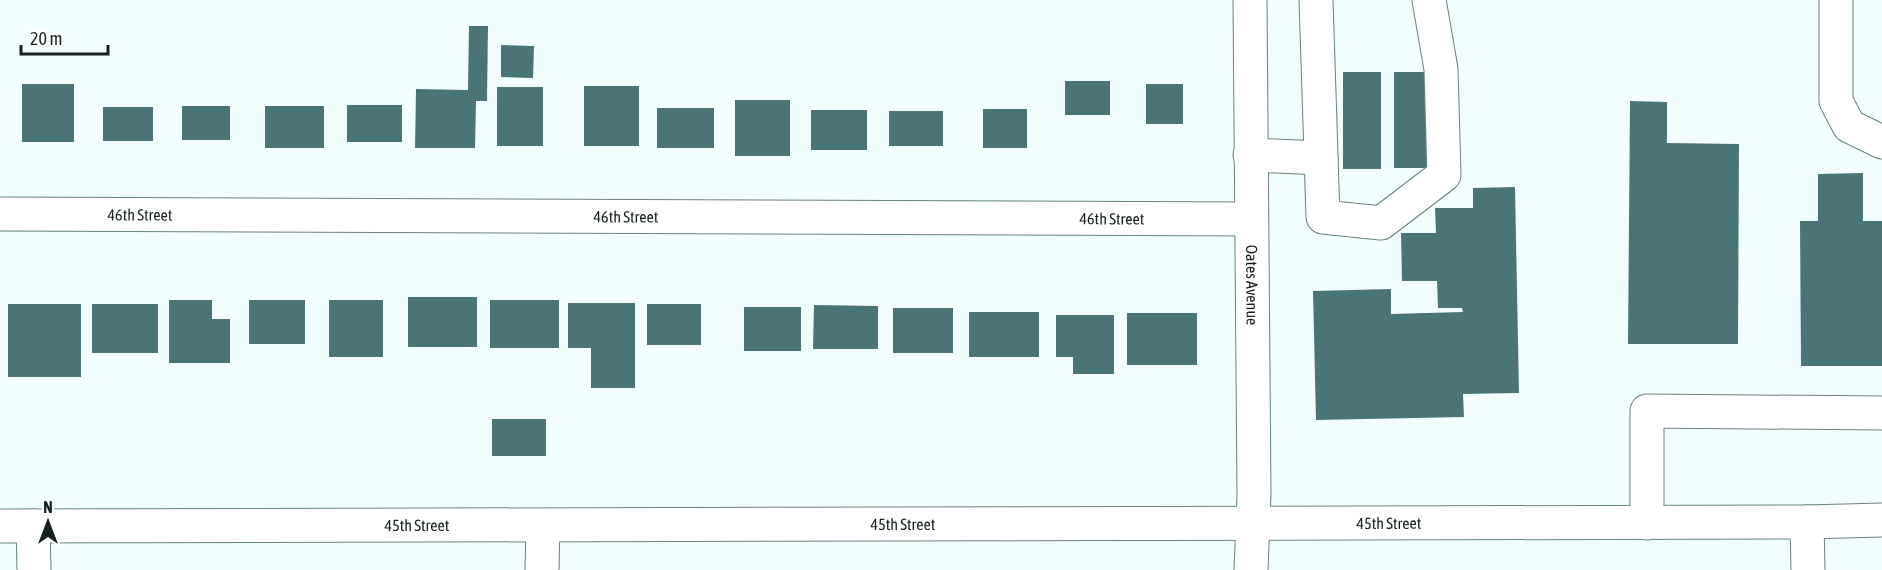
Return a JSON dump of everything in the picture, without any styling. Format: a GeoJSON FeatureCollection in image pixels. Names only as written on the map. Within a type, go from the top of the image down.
{"type":"FeatureCollection","features":[{"type":"Feature","properties":{"kind":"main road","name":"Oates Avenue"},"geometry":{"type":"LineString","coordinates":[[1250,0],[1254,495],[1251,524],[1251,570]]}},
{"type":"Feature","properties":{"kind":"main road"},"geometry":{"type":"LineString","coordinates":[[1316,0],[1323,217],[1381,223],[1444,175],[1441,69],[1429,0]]}},
{"type":"Feature","properties":{"kind":"main road"},"geometry":{"type":"LineString","coordinates":[[1836,0],[1836,101],[1849,126],[1882,142]]}},
{"type":"Feature","properties":{"kind":"main road"},"geometry":{"type":"LineString","coordinates":[[1250,155],[1321,158]]}},
{"type":"Feature","properties":{"kind":"main road","name":"46th Street"},"geometry":{"type":"LineString","coordinates":[[0,214],[1250,219]]}},
{"type":"Feature","properties":{"kind":"main road"},"geometry":{"type":"LineString","coordinates":[[1647,523],[1647,411],[1882,413]]}},
{"type":"Feature","properties":{"kind":"main road","name":"45th Street"},"geometry":{"type":"LineString","coordinates":[[0,526],[1647,523],[1882,520]]}},
{"type":"Feature","properties":{"kind":"main road"},"geometry":{"type":"LineString","coordinates":[[1808,522],[1808,570]]}},
{"type":"Feature","properties":{"kind":"main road","name":"45th Street"},"geometry":{"type":"LineString","coordinates":[[1808,522],[1882,527]]}},
{"type":"Feature","properties":{"kind":"main road"},"geometry":{"type":"LineString","coordinates":[[33,526],[33,570]]}},
{"type":"Feature","properties":{"kind":"main road"},"geometry":{"type":"LineString","coordinates":[[542,570],[543,526]]}},
{"type":"Feature","properties":{"kind":"building"},"geometry":{"type":"Polygon","coordinates":[[[469,26],[488,26],[487,101],[476,101],[475,148],[415,148],[416,89],[468,90],[469,26]]]}},
{"type":"Feature","properties":{"kind":"building"},"geometry":{"type":"Polygon","coordinates":[[[501,45],[534,46],[533,78],[501,77],[501,45]]]}},
{"type":"Feature","properties":{"kind":"building"},"geometry":{"type":"Polygon","coordinates":[[[1343,72],[1381,72],[1381,169],[1343,169],[1343,72]]]}},
{"type":"Feature","properties":{"kind":"building"},"geometry":{"type":"Polygon","coordinates":[[[1394,72],[1432,72],[1432,168],[1394,168],[1394,72]]]}},
{"type":"Feature","properties":{"kind":"building"},"geometry":{"type":"Polygon","coordinates":[[[1065,81],[1110,81],[1110,115],[1065,115],[1065,81]]]}},
{"type":"Feature","properties":{"kind":"building"},"geometry":{"type":"Polygon","coordinates":[[[22,84],[74,84],[74,142],[22,142],[22,84]]]}},
{"type":"Feature","properties":{"kind":"building"},"geometry":{"type":"Polygon","coordinates":[[[1146,84],[1183,84],[1183,124],[1146,124],[1146,84]]]}},
{"type":"Feature","properties":{"kind":"building"},"geometry":{"type":"Polygon","coordinates":[[[584,86],[639,86],[639,146],[584,146],[584,86]]]}},
{"type":"Feature","properties":{"kind":"building"},"geometry":{"type":"Polygon","coordinates":[[[497,87],[543,87],[543,146],[497,146],[497,87]]]}},
{"type":"Feature","properties":{"kind":"building"},"geometry":{"type":"Polygon","coordinates":[[[735,100],[790,100],[790,156],[735,156],[735,100]]]}},
{"type":"Feature","properties":{"kind":"building"},"geometry":{"type":"Polygon","coordinates":[[[1630,101],[1667,102],[1667,143],[1739,144],[1738,344],[1628,344],[1630,101]]]}},
{"type":"Feature","properties":{"kind":"building"},"geometry":{"type":"Polygon","coordinates":[[[347,105],[402,105],[402,142],[347,142],[347,105]]]}},
{"type":"Feature","properties":{"kind":"building"},"geometry":{"type":"Polygon","coordinates":[[[182,106],[230,106],[230,140],[182,140],[182,106]]]}},
{"type":"Feature","properties":{"kind":"building"},"geometry":{"type":"Polygon","coordinates":[[[265,106],[324,106],[324,148],[265,148],[265,106]]]}},
{"type":"Feature","properties":{"kind":"building"},"geometry":{"type":"Polygon","coordinates":[[[103,107],[153,107],[153,141],[103,141],[103,107]]]}},
{"type":"Feature","properties":{"kind":"building"},"geometry":{"type":"Polygon","coordinates":[[[657,108],[714,108],[714,148],[657,148],[657,108]]]}},
{"type":"Feature","properties":{"kind":"building"},"geometry":{"type":"Polygon","coordinates":[[[983,109],[1027,109],[1027,148],[983,148],[983,109]]]}},
{"type":"Feature","properties":{"kind":"building"},"geometry":{"type":"Polygon","coordinates":[[[811,110],[867,110],[867,150],[811,150],[811,110]]]}},
{"type":"Feature","properties":{"kind":"building"},"geometry":{"type":"Polygon","coordinates":[[[889,111],[943,111],[943,146],[889,146],[889,111]]]}},
{"type":"Feature","properties":{"kind":"building"},"geometry":{"type":"Polygon","coordinates":[[[1863,173],[1863,221],[1882,221],[1882,366],[1801,366],[1800,221],[1818,221],[1818,174],[1863,173]]]}},
{"type":"Feature","properties":{"kind":"building"},"geometry":{"type":"Polygon","coordinates":[[[1515,187],[1519,393],[1463,394],[1464,417],[1316,420],[1313,291],[1391,289],[1391,314],[1463,312],[1462,308],[1438,308],[1437,281],[1402,281],[1401,233],[1436,233],[1435,208],[1473,208],[1473,188],[1515,187]]]}},
{"type":"Feature","properties":{"kind":"building"},"geometry":{"type":"Polygon","coordinates":[[[408,297],[477,297],[477,347],[408,347],[408,297]]]}},
{"type":"Feature","properties":{"kind":"building"},"geometry":{"type":"Polygon","coordinates":[[[169,300],[212,300],[212,319],[230,319],[230,363],[169,363],[169,300]]]}},
{"type":"Feature","properties":{"kind":"building"},"geometry":{"type":"Polygon","coordinates":[[[249,300],[305,300],[305,344],[249,344],[249,300]]]}},
{"type":"Feature","properties":{"kind":"building"},"geometry":{"type":"Polygon","coordinates":[[[329,300],[383,300],[383,357],[329,357],[329,300]]]}},
{"type":"Feature","properties":{"kind":"building"},"geometry":{"type":"Polygon","coordinates":[[[490,300],[559,300],[559,348],[490,348],[490,300]]]}},
{"type":"Feature","properties":{"kind":"building"},"geometry":{"type":"Polygon","coordinates":[[[568,303],[635,303],[635,388],[591,388],[591,348],[568,348],[568,303]]]}},
{"type":"Feature","properties":{"kind":"building"},"geometry":{"type":"Polygon","coordinates":[[[8,304],[81,304],[81,377],[8,377],[8,304]]]}},
{"type":"Feature","properties":{"kind":"building"},"geometry":{"type":"Polygon","coordinates":[[[92,304],[158,304],[158,353],[92,353],[92,304]]]}},
{"type":"Feature","properties":{"kind":"building"},"geometry":{"type":"Polygon","coordinates":[[[647,304],[701,304],[701,345],[647,345],[647,304]]]}},
{"type":"Feature","properties":{"kind":"building"},"geometry":{"type":"Polygon","coordinates":[[[814,305],[878,306],[878,349],[813,349],[814,305]]]}},
{"type":"Feature","properties":{"kind":"building"},"geometry":{"type":"Polygon","coordinates":[[[744,307],[801,307],[801,351],[744,351],[744,307]]]}},
{"type":"Feature","properties":{"kind":"building"},"geometry":{"type":"Polygon","coordinates":[[[893,308],[953,308],[953,353],[893,353],[893,308]]]}},
{"type":"Feature","properties":{"kind":"building"},"geometry":{"type":"Polygon","coordinates":[[[969,312],[1039,312],[1039,357],[969,357],[969,312]]]}},
{"type":"Feature","properties":{"kind":"building"},"geometry":{"type":"Polygon","coordinates":[[[1127,313],[1197,313],[1197,365],[1127,365],[1127,313]]]}},
{"type":"Feature","properties":{"kind":"building"},"geometry":{"type":"Polygon","coordinates":[[[1056,315],[1114,315],[1114,374],[1073,374],[1073,357],[1056,357],[1056,315]]]}},
{"type":"Feature","properties":{"kind":"building"},"geometry":{"type":"Polygon","coordinates":[[[492,419],[546,419],[546,456],[492,456],[492,419]]]}}]}
